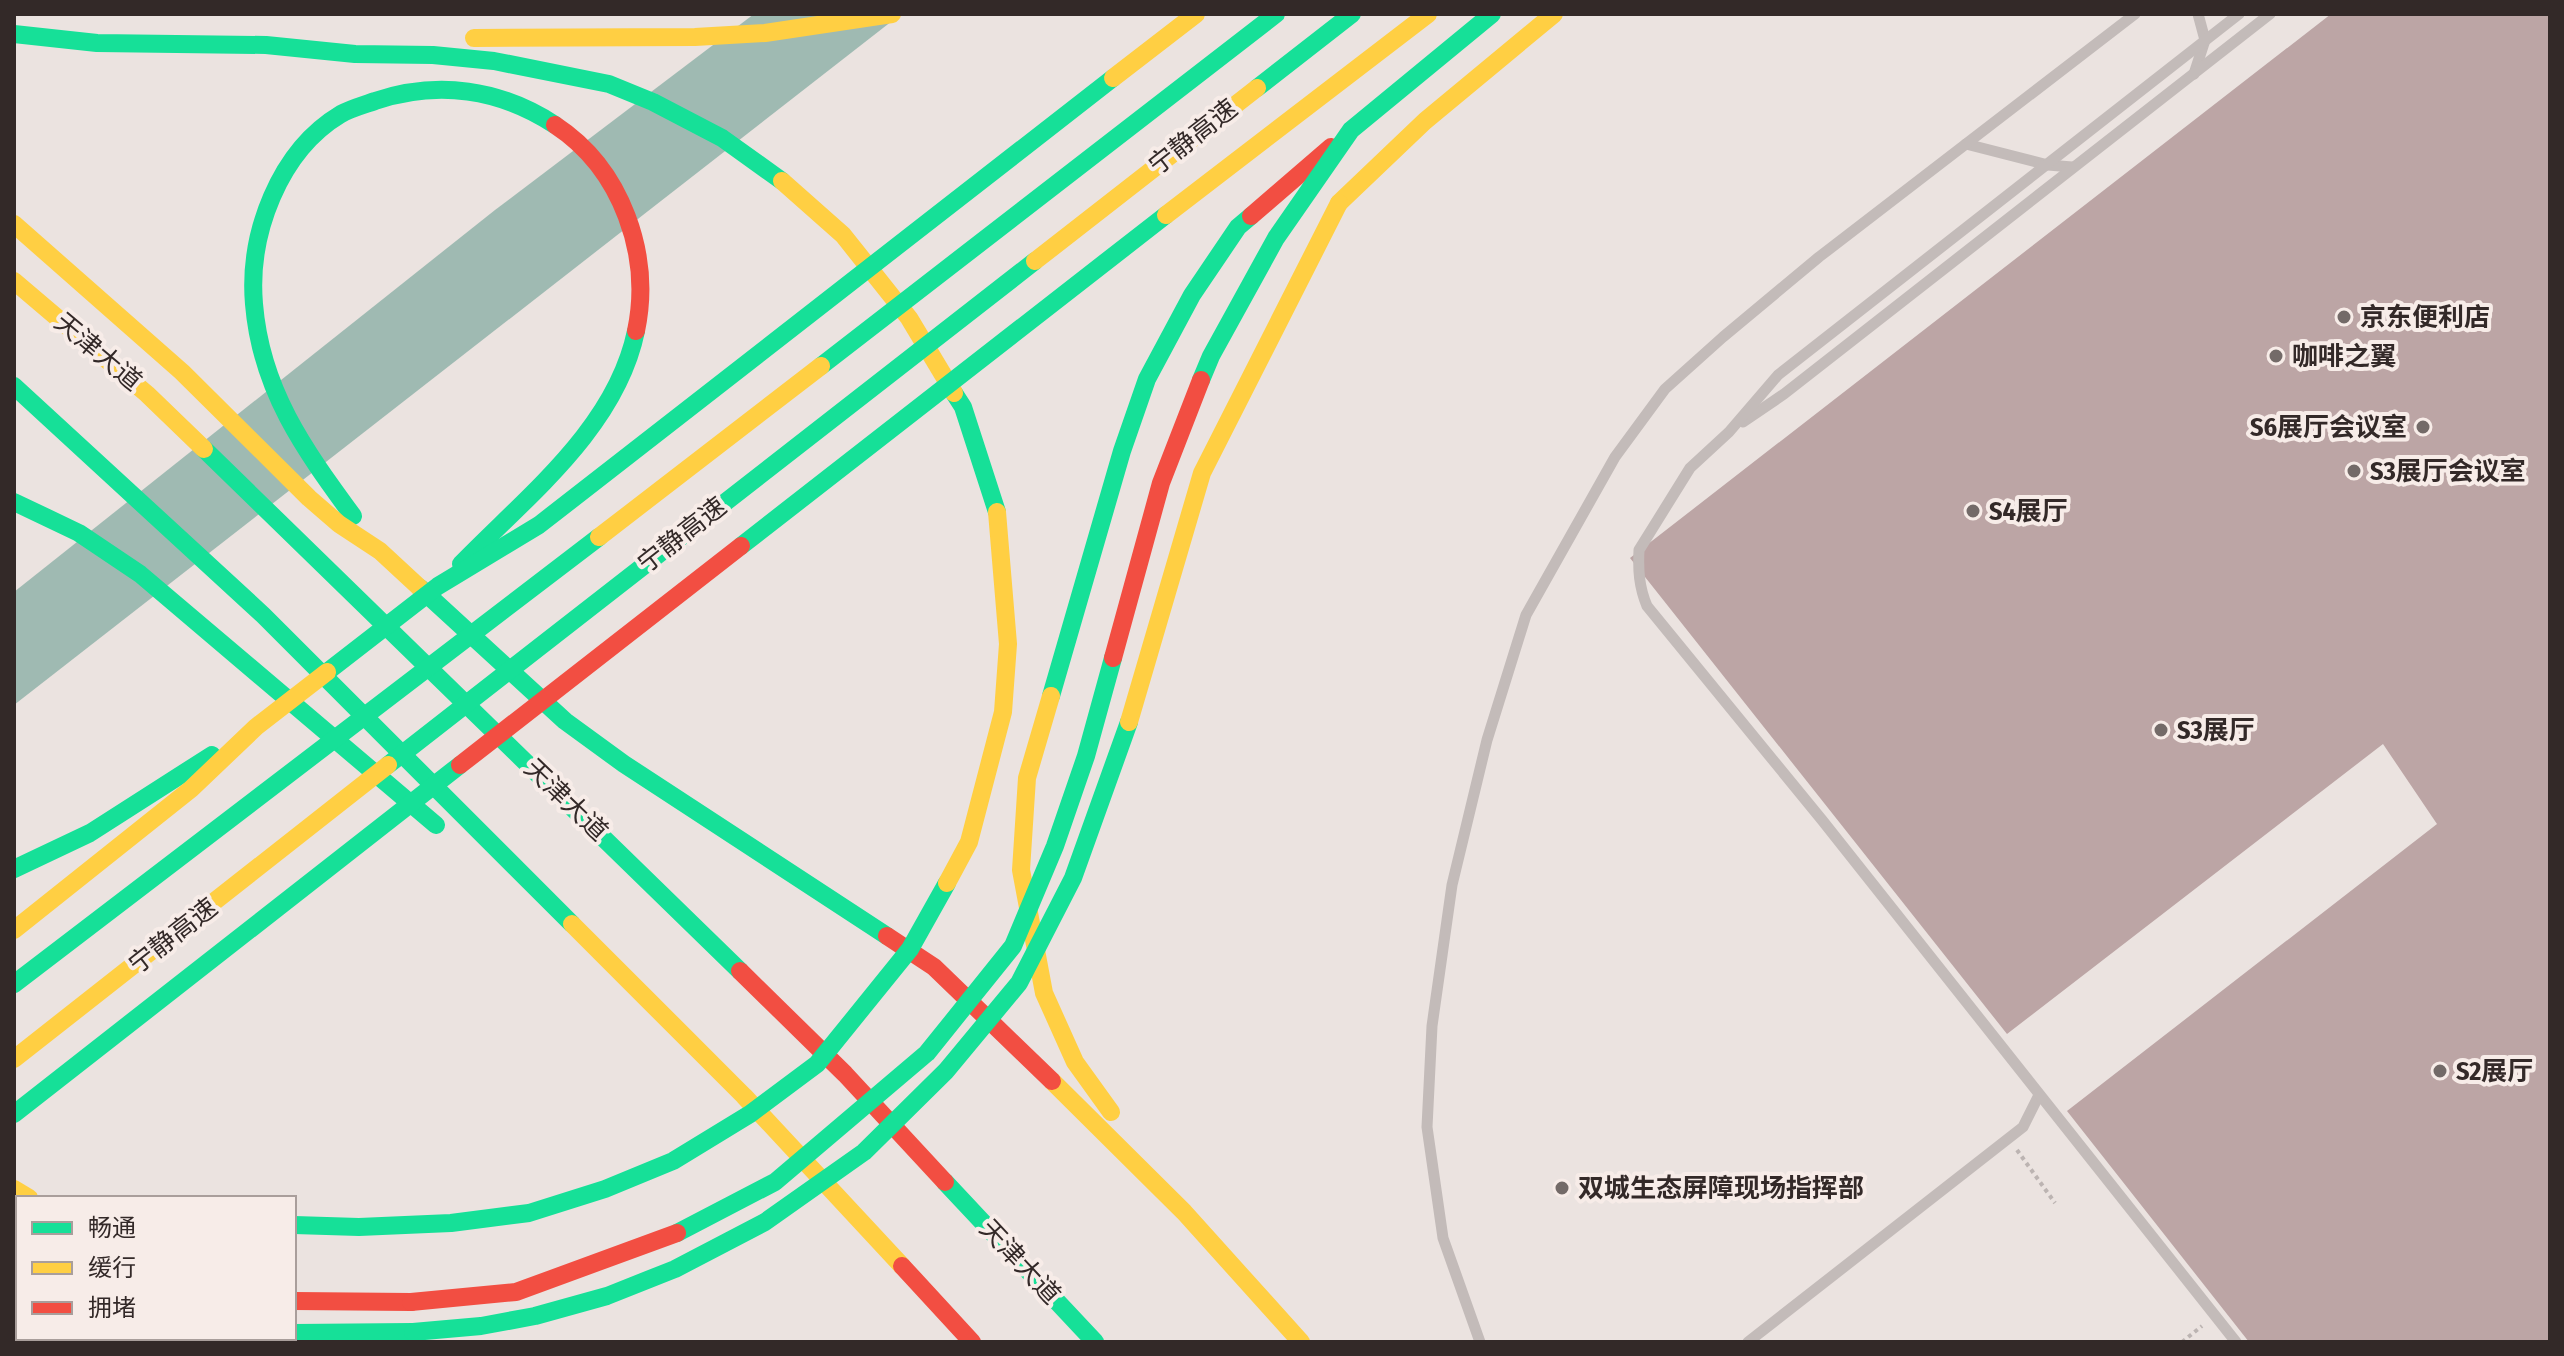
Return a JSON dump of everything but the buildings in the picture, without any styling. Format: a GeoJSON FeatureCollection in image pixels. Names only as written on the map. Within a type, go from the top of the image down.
{"type":"FeatureCollection","features":[{"type":"Feature","properties":{"kind":"highway"},"geometry":{"type":"LineString","coordinates":[[14,34],[97,43],[266,45],[374,37],[695,37],[765,33],[892,14]]}},
{"type":"Feature","properties":{"kind":"highway"},"geometry":{"type":"LineString","coordinates":[[14,869],[32,863],[85,834],[256,727],[438,586],[539,525],[1196,14]]}},
{"type":"Feature","properties":{"kind":"highway","name":"宁静高速"},"geometry":{"type":"LineString","coordinates":[[14,984],[670,483],[1276,14]]}},
{"type":"Feature","properties":{"kind":"highway","name":"宁静高速"},"geometry":{"type":"LineString","coordinates":[[14,1059],[1352,14]]}},
{"type":"Feature","properties":{"kind":"highway"},"geometry":{"type":"LineString","coordinates":[[14,1114],[1009,336],[1428,14]]}},
{"type":"Feature","properties":{"kind":"highway"},"geometry":{"type":"LineString","coordinates":[[1184,1212],[1075,1062],[1044,993],[1021,870],[1027,778],[1122,451],[1147,379],[1192,295],[1238,227],[1492,14]]}},
{"type":"Feature","properties":{"kind":"highway"},"geometry":{"type":"LineString","coordinates":[[296,1333],[413,1332],[481,1326],[535,1316],[607,1296],[675,1269],[765,1222],[864,1152],[946,1071],[1019,983],[1073,878],[1130,719],[1202,473],[1339,203],[1425,121],[1554,14]]}},
{"type":"Feature","properties":{"kind":"highway"},"geometry":{"type":"LineString","coordinates":[[266,45],[355,54],[433,55],[494,61],[609,84],[701,126],[776,175],[843,235],[909,318],[963,407],[997,512],[1008,644],[1003,712],[969,842],[910,949],[817,1064],[750,1114],[673,1161],[605,1189],[529,1213],[451,1223],[359,1227],[296,1225]]}},
{"type":"Feature","properties":{"kind":"highway"},"geometry":{"type":"LineString","coordinates":[[380,551],[327,481],[278,402],[264,362],[252,307],[254,258],[264,212],[283,172],[314,135],[344,112],[389,95],[433,87],[474,91],[514,103],[547,118],[574,137],[597,164],[618,196],[637,243],[640,314],[631,355],[614,394],[589,431],[438,586]]}},
{"type":"Feature","properties":{"kind":"highway"},"geometry":{"type":"LineString","coordinates":[[296,1301],[411,1302],[516,1292],[666,1238],[775,1182],[927,1053],[1013,946],[1055,846],[1086,756],[1161,483],[1211,356],[1276,238],[1351,130]]}},
{"type":"Feature","properties":{"kind":"highway"},"geometry":{"type":"LineString","coordinates":[[14,224],[182,372],[309,498],[339,524],[380,551],[565,721],[624,764],[934,967],[1184,1212],[1301,1342]]}},
{"type":"Feature","properties":{"kind":"highway","name":"天津大道"},"geometry":{"type":"LineString","coordinates":[[14,281],[147,394],[323,562],[845,1074],[1095,1342]]}},
{"type":"Feature","properties":{"kind":"highway"},"geometry":{"type":"LineString","coordinates":[[14,386],[263,615],[744,1096],[972,1342]]}},
{"type":"Feature","properties":{"kind":"highway"},"geometry":{"type":"LineString","coordinates":[[14,502],[47,514],[100,545],[183,607],[453,840]]}},
{"type":"Feature","properties":{"kind":"highway"},"geometry":{"type":"LineString","coordinates":[[14,930],[191,789],[256,727]]}},
{"type":"Feature","properties":{"kind":"highway"},"geometry":{"type":"LineString","coordinates":[[524,901],[674,1027]]}},
{"type":"Feature","properties":{"kind":"highway"},"geometry":{"type":"LineString","coordinates":[[49,1342],[69,1340]]}},
{"type":"Feature","properties":{"kind":"lane"},"geometry":{"type":"LineString","coordinates":[[1480,1342],[1443,1238],[1427,1127],[1432,1026],[1452,885],[1487,740],[1526,615],[1615,457],[1665,389],[1819,257],[2135,14]]}},
{"type":"Feature","properties":{"kind":"lane"},"geometry":{"type":"LineString","coordinates":[[2194,75],[2205,40],[2198,14]]}},
{"type":"Feature","properties":{"kind":"lane"},"geometry":{"type":"LineString","coordinates":[[2236,1342],[1822,820],[1647,606],[1641,592],[1639,550],[1690,468],[1729,432],[1778,375],[2239,14]]}},
{"type":"Feature","properties":{"kind":"lane"},"geometry":{"type":"LineString","coordinates":[[1729,432],[1784,394],[2270,14]]}},
{"type":"Feature","properties":{"kind":"lane"},"geometry":{"type":"LineString","coordinates":[[1966,144],[2048,165],[2072,167]]}},
{"type":"Feature","properties":{"kind":"lane"},"geometry":{"type":"LineString","coordinates":[[1748,1342],[2009,1139],[2023,1127],[2039,1095]]}},
{"type":"Feature","properties":{"kind":"path"},"geometry":{"type":"LineString","coordinates":[[2009,1139],[2055,1203]]}},
{"type":"Feature","properties":{"kind":"path"},"geometry":{"type":"LineString","coordinates":[[2182,1342],[2215,1316]]}},
{"type":"Feature","properties":{"kind":"water"},"geometry":{"type":"Polygon","coordinates":[[[754,14],[901,14],[14,705],[14,592],[495,210],[754,14]]]}},
{"type":"Feature","properties":{"kind":"traffic: fast"},"geometry":{"type":"LineString","coordinates":[[821,366],[1276,14]]}},
{"type":"Feature","properties":{"kind":"traffic: fast"},"geometry":{"type":"LineString","coordinates":[[1257,88],[1352,14]]}},
{"type":"Feature","properties":{"kind":"traffic: fast"},"geometry":{"type":"LineString","coordinates":[[1201,380],[1276,238],[1351,130],[1492,14]]}},
{"type":"Feature","properties":{"kind":"traffic: fast"},"geometry":{"type":"LineString","coordinates":[[14,34],[97,43],[266,45],[355,54],[433,55],[494,61],[609,84],[653,102],[722,138],[782,181]]}},
{"type":"Feature","properties":{"kind":"traffic: fast"},"geometry":{"type":"LineString","coordinates":[[327,672],[438,586],[539,525],[1113,78]]}},
{"type":"Feature","properties":{"kind":"traffic: fast"},"geometry":{"type":"LineString","coordinates":[[353,516],[288,417],[275,391],[258,335],[253,277],[256,250],[272,197],[300,149],[319,130],[341,114],[399,95],[445,90],[490,96],[513,103],[555,125]]}},
{"type":"Feature","properties":{"kind":"traffic: fast"},"geometry":{"type":"LineString","coordinates":[[741,546],[1166,215]]}},
{"type":"Feature","properties":{"kind":"traffic: fast"},"geometry":{"type":"LineString","coordinates":[[1051,696],[1122,451],[1147,379],[1192,295],[1238,227],[1251,216]]}},
{"type":"Feature","properties":{"kind":"traffic: fast"},"geometry":{"type":"LineString","coordinates":[[388,765],[1035,261]]}},
{"type":"Feature","properties":{"kind":"traffic: fast"},"geometry":{"type":"LineString","coordinates":[[461,564],[540,486],[589,429],[610,399],[636,331]]}},
{"type":"Feature","properties":{"kind":"traffic: fast"},"geometry":{"type":"LineString","coordinates":[[14,386],[263,615],[572,924]]}},
{"type":"Feature","properties":{"kind":"traffic: fast"},"geometry":{"type":"LineString","coordinates":[[954,393],[963,407],[997,512]]}},
{"type":"Feature","properties":{"kind":"traffic: fast"},"geometry":{"type":"LineString","coordinates":[[204,449],[740,971]]}},
{"type":"Feature","properties":{"kind":"traffic: fast"},"geometry":{"type":"LineString","coordinates":[[14,502],[79,533],[140,574],[436,825]]}},
{"type":"Feature","properties":{"kind":"traffic: fast"},"geometry":{"type":"LineString","coordinates":[[14,984],[599,537]]}},
{"type":"Feature","properties":{"kind":"traffic: fast"},"geometry":{"type":"LineString","coordinates":[[420,588],[565,721],[624,764],[887,936]]}},
{"type":"Feature","properties":{"kind":"traffic: fast"},"geometry":{"type":"LineString","coordinates":[[677,1233],[775,1182],[927,1053],[1013,946],[1055,846],[1086,756],[1113,658]]}},
{"type":"Feature","properties":{"kind":"traffic: fast"},"geometry":{"type":"LineString","coordinates":[[413,1332],[481,1326],[535,1316],[607,1296],[675,1269],[765,1222],[864,1152],[946,1071],[1019,983],[1073,878],[1129,722]]}},
{"type":"Feature","properties":{"kind":"traffic: fast"},"geometry":{"type":"LineString","coordinates":[[14,869],[90,833],[212,755]]}},
{"type":"Feature","properties":{"kind":"traffic: fast"},"geometry":{"type":"LineString","coordinates":[[14,1114],[460,765]]}},
{"type":"Feature","properties":{"kind":"traffic: fast"},"geometry":{"type":"LineString","coordinates":[[296,1225],[359,1227],[451,1223],[529,1213],[605,1189],[673,1161],[750,1114],[817,1064],[910,949],[947,883]]}},
{"type":"Feature","properties":{"kind":"traffic: fast"},"geometry":{"type":"LineString","coordinates":[[945,1182],[1095,1342]]}},
{"type":"Feature","properties":{"kind":"traffic: fast"},"geometry":{"type":"LineString","coordinates":[[296,1333],[413,1332]]}},
{"type":"Feature","properties":{"kind":"traffic: fast"},"geometry":{"type":"LineString","coordinates":[[49,1342],[69,1340]]}},
{"type":"Feature","properties":{"kind":"traffic: slow"},"geometry":{"type":"LineString","coordinates":[[474,38],[695,37],[765,33],[892,14]]}},
{"type":"Feature","properties":{"kind":"traffic: slow"},"geometry":{"type":"LineString","coordinates":[[1113,78],[1196,14]]}},
{"type":"Feature","properties":{"kind":"traffic: slow"},"geometry":{"type":"LineString","coordinates":[[1166,215],[1428,14]]}},
{"type":"Feature","properties":{"kind":"traffic: slow"},"geometry":{"type":"LineString","coordinates":[[1339,203],[1425,121],[1554,14]]}},
{"type":"Feature","properties":{"kind":"traffic: slow"},"geometry":{"type":"LineString","coordinates":[[1035,261],[1257,88]]}},
{"type":"Feature","properties":{"kind":"traffic: slow"},"geometry":{"type":"LineString","coordinates":[[782,181],[843,235],[909,318],[954,393]]}},
{"type":"Feature","properties":{"kind":"traffic: slow"},"geometry":{"type":"LineString","coordinates":[[1129,722],[1202,473],[1339,203]]}},
{"type":"Feature","properties":{"kind":"traffic: slow"},"geometry":{"type":"LineString","coordinates":[[14,224],[182,372],[309,498],[339,524],[380,551],[420,588]]}},
{"type":"Feature","properties":{"kind":"traffic: slow"},"geometry":{"type":"LineString","coordinates":[[14,281],[147,394],[204,449]]}},
{"type":"Feature","properties":{"kind":"traffic: slow"},"geometry":{"type":"LineString","coordinates":[[599,537],[821,366]]}},
{"type":"Feature","properties":{"kind":"traffic: slow"},"geometry":{"type":"LineString","coordinates":[[947,883],[969,842],[1003,712],[1008,644],[997,512]]}},
{"type":"Feature","properties":{"kind":"traffic: slow"},"geometry":{"type":"LineString","coordinates":[[14,930],[191,789],[256,727],[327,672]]}},
{"type":"Feature","properties":{"kind":"traffic: slow"},"geometry":{"type":"LineString","coordinates":[[1051,696],[1027,778],[1021,870],[1044,993],[1075,1062],[1111,1112]]}},
{"type":"Feature","properties":{"kind":"traffic: slow"},"geometry":{"type":"LineString","coordinates":[[14,1059],[388,765]]}},
{"type":"Feature","properties":{"kind":"traffic: slow"},"geometry":{"type":"LineString","coordinates":[[572,924],[744,1096],[902,1266]]}},
{"type":"Feature","properties":{"kind":"traffic: slow"},"geometry":{"type":"LineString","coordinates":[[1052,1081],[1184,1212],[1301,1342]]}},
{"type":"Feature","properties":{"kind":"traffic: slow"},"geometry":{"type":"LineString","coordinates":[[14,1189],[26,1196]]}},
{"type":"Feature","properties":{"kind":"traffic: jam"},"geometry":{"type":"LineString","coordinates":[[555,125],[578,143],[598,165],[627,216],[640,273],[636,331]]}},
{"type":"Feature","properties":{"kind":"traffic: jam"},"geometry":{"type":"LineString","coordinates":[[1251,216],[1331,147]]}},
{"type":"Feature","properties":{"kind":"traffic: jam"},"geometry":{"type":"LineString","coordinates":[[1113,658],[1161,483],[1201,380]]}},
{"type":"Feature","properties":{"kind":"traffic: jam"},"geometry":{"type":"LineString","coordinates":[[460,765],[741,546]]}},
{"type":"Feature","properties":{"kind":"traffic: jam"},"geometry":{"type":"LineString","coordinates":[[887,936],[934,967],[1052,1081]]}},
{"type":"Feature","properties":{"kind":"traffic: jam"},"geometry":{"type":"LineString","coordinates":[[740,971],[845,1074],[945,1182]]}},
{"type":"Feature","properties":{"kind":"traffic: jam"},"geometry":{"type":"LineString","coordinates":[[411,1302],[516,1292],[677,1233]]}},
{"type":"Feature","properties":{"kind":"traffic: jam"},"geometry":{"type":"LineString","coordinates":[[902,1266],[972,1342]]}},
{"type":"Feature","properties":{"kind":"traffic: jam"},"geometry":{"type":"LineString","coordinates":[[296,1301],[411,1302]]}},
{"type":"Feature","properties":{"kind":"place","name":"京东便利店"},"geometry":{"type":"Point","coordinates":[2344,317]}},
{"type":"Feature","properties":{"kind":"place","name":"咖啡之翼"},"geometry":{"type":"Point","coordinates":[2276,356]}},
{"type":"Feature","properties":{"kind":"place","name":"S6展厅会议室"},"geometry":{"type":"Point","coordinates":[2423,427]}},
{"type":"Feature","properties":{"kind":"place","name":"S3展厅会议室"},"geometry":{"type":"Point","coordinates":[2354,471]}},
{"type":"Feature","properties":{"kind":"place","name":"S4展厅"},"geometry":{"type":"Point","coordinates":[1973,511]}},
{"type":"Feature","properties":{"kind":"place","name":"S3展厅"},"geometry":{"type":"Point","coordinates":[2161,730]}},
{"type":"Feature","properties":{"kind":"place","name":"S2展厅"},"geometry":{"type":"Point","coordinates":[2440,1071]}},
{"type":"Feature","properties":{"kind":"place","name":"双城生态屏障现场指挥部"},"geometry":{"type":"Point","coordinates":[1562,1188]}}]}
